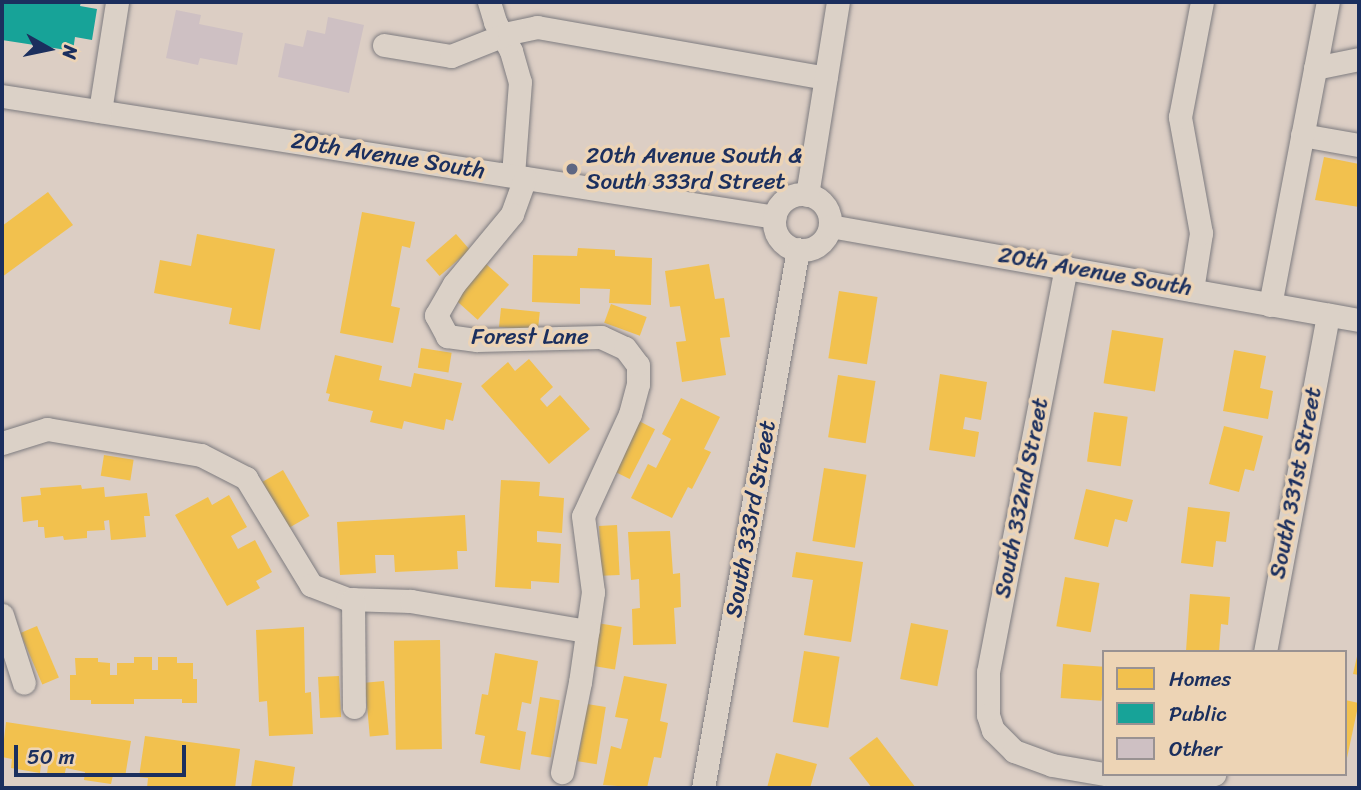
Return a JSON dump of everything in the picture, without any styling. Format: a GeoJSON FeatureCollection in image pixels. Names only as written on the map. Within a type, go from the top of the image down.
{"type":"FeatureCollection","features":[{"type":"Feature","properties":{"kind":"street"},"geometry":{"type":"LineString","coordinates":[[100,111],[117,2]]}},
{"type":"Feature","properties":{"kind":"street"},"geometry":{"type":"LineString","coordinates":[[489,2],[511,51],[520,82],[519,177]]}},
{"type":"Feature","properties":{"kind":"street"},"geometry":{"type":"LineString","coordinates":[[807,195],[838,2]]}},
{"type":"Feature","properties":{"kind":"street"},"geometry":{"type":"LineString","coordinates":[[1192,290],[1201,233],[1180,117],[1202,2]]}},
{"type":"Feature","properties":{"kind":"street"},"geometry":{"type":"LineString","coordinates":[[1270,304],[1328,2]]}},
{"type":"Feature","properties":{"kind":"street"},"geometry":{"type":"LineString","coordinates":[[384,46],[451,56],[523,29],[549,29],[826,78]]}},
{"type":"Feature","properties":{"kind":"street"},"geometry":{"type":"LineString","coordinates":[[1315,68],[1359,59]]}},
{"type":"Feature","properties":{"kind":"street","name":"20th Avenue South"},"geometry":{"type":"LineString","coordinates":[[2,96],[775,217]]}},
{"type":"Feature","properties":{"kind":"street"},"geometry":{"type":"LineString","coordinates":[[1302,135],[1359,145]]}},
{"type":"Feature","properties":{"kind":"street","name":"Forest Lane"},"geometry":{"type":"LineString","coordinates":[[519,177],[512,214],[454,284],[436,315],[447,336],[477,340],[601,337],[625,348],[638,365],[638,384],[630,414],[583,516],[593,592],[562,772]]}},
{"type":"Feature","properties":{"kind":"street"},"geometry":{"type":"LineString","coordinates":[[807,195],[820,200],[826,207],[830,226],[821,243],[812,248],[798,249],[785,244],[778,236],[775,217],[784,201],[792,196],[807,195]]}},
{"type":"Feature","properties":{"kind":"street","name":"20th Avenue South"},"geometry":{"type":"LineString","coordinates":[[830,226],[1359,320]]}},
{"type":"Feature","properties":{"kind":"street","name":"South 333rd Street"},"geometry":{"type":"LineString","coordinates":[[703,788],[798,249]]}},
{"type":"Feature","properties":{"kind":"street","name":"South 332nd Street"},"geometry":{"type":"LineString","coordinates":[[1066,267],[988,672],[988,715],[993,730],[1014,751],[1032,760],[1102,773]]}},
{"type":"Feature","properties":{"kind":"street","name":"South 331st Street"},"geometry":{"type":"LineString","coordinates":[[1265,650],[1328,315]]}},
{"type":"Feature","properties":{"kind":"street"},"geometry":{"type":"LineString","coordinates":[[2,443],[47,429],[201,455],[246,478],[311,585],[354,599],[411,601],[587,631]]}},
{"type":"Feature","properties":{"kind":"street"},"geometry":{"type":"LineString","coordinates":[[354,599],[354,707]]}},
{"type":"Feature","properties":{"kind":"street"},"geometry":{"type":"LineString","coordinates":[[2,615],[24,683]]}},
{"type":"Feature","properties":{"kind":"street"},"geometry":{"type":"LineString","coordinates":[[1124,776],[1186,780],[1205,776]]}},
{"type":"Feature","properties":{"kind":"building: Homes"},"geometry":{"type":"Polygon","coordinates":[[[1324,157],[1359,164],[1359,207],[1315,200],[1324,157]]]}},
{"type":"Feature","properties":{"kind":"building: Homes"},"geometry":{"type":"Polygon","coordinates":[[[48,192],[73,225],[2,277],[2,226],[48,192]]]}},
{"type":"Feature","properties":{"kind":"building: Homes"},"geometry":{"type":"Polygon","coordinates":[[[362,212],[415,222],[410,248],[402,246],[391,306],[400,308],[393,343],[340,333],[362,212]]]}},
{"type":"Feature","properties":{"kind":"building: Homes"},"geometry":{"type":"Polygon","coordinates":[[[197,234],[275,249],[260,330],[229,324],[232,308],[154,293],[160,260],[191,266],[197,234]]]}},
{"type":"Feature","properties":{"kind":"building: Homes"},"geometry":{"type":"Polygon","coordinates":[[[456,234],[470,250],[440,276],[426,260],[456,234]]]}},
{"type":"Feature","properties":{"kind":"building: Homes"},"geometry":{"type":"Polygon","coordinates":[[[578,248],[615,250],[615,256],[652,258],[651,305],[609,303],[610,289],[580,288],[580,304],[532,302],[533,255],[577,256],[578,248]]]}},
{"type":"Feature","properties":{"kind":"building: Homes"},"geometry":{"type":"Polygon","coordinates":[[[486,264],[509,285],[478,320],[455,299],[486,264]]]}},
{"type":"Feature","properties":{"kind":"building: Homes"},"geometry":{"type":"Polygon","coordinates":[[[709,264],[715,299],[724,298],[730,337],[720,338],[726,375],[682,382],[676,342],[686,341],[680,306],[670,307],[665,271],[709,264]]]}},
{"type":"Feature","properties":{"kind":"building: Homes"},"geometry":{"type":"Polygon","coordinates":[[[839,291],[878,297],[867,364],[828,358],[839,291]]]}},
{"type":"Feature","properties":{"kind":"building: Homes"},"geometry":{"type":"Polygon","coordinates":[[[611,304],[647,317],[640,336],[604,323],[611,304]]]}},
{"type":"Feature","properties":{"kind":"building: Homes"},"geometry":{"type":"Polygon","coordinates":[[[501,308],[540,312],[538,331],[499,327],[501,308]]]}},
{"type":"Feature","properties":{"kind":"building: Homes"},"geometry":{"type":"Polygon","coordinates":[[[1112,330],[1163,338],[1155,391],[1104,383],[1112,330]]]}},
{"type":"Feature","properties":{"kind":"building: Homes"},"geometry":{"type":"Polygon","coordinates":[[[421,348],[452,353],[448,373],[418,368],[421,348]]]}},
{"type":"Feature","properties":{"kind":"building: Homes"},"geometry":{"type":"Polygon","coordinates":[[[1234,350],[1266,356],[1260,388],[1273,391],[1268,419],[1223,411],[1234,350]]]}},
{"type":"Feature","properties":{"kind":"building: Homes"},"geometry":{"type":"Polygon","coordinates":[[[335,355],[382,366],[379,380],[411,387],[414,373],[462,383],[453,421],[446,419],[444,430],[404,421],[402,429],[370,422],[373,411],[328,401],[330,394],[326,393],[335,355]]]}},
{"type":"Feature","properties":{"kind":"building: Homes"},"geometry":{"type":"Polygon","coordinates":[[[529,359],[553,387],[540,399],[547,407],[560,395],[590,429],[549,464],[481,386],[508,362],[515,371],[529,359]]]}},
{"type":"Feature","properties":{"kind":"building: Homes"},"geometry":{"type":"Polygon","coordinates":[[[940,374],[987,382],[981,420],[965,417],[963,429],[979,432],[975,457],[929,450],[940,374]]]}},
{"type":"Feature","properties":{"kind":"building: Homes"},"geometry":{"type":"Polygon","coordinates":[[[838,375],[876,381],[866,443],[828,437],[838,375]]]}},
{"type":"Feature","properties":{"kind":"building: Homes"},"geometry":{"type":"Polygon","coordinates":[[[681,398],[720,417],[704,449],[711,452],[692,489],[688,487],[672,518],[631,498],[648,464],[656,468],[671,439],[662,434],[681,398]]]}},
{"type":"Feature","properties":{"kind":"building: Homes"},"geometry":{"type":"Polygon","coordinates":[[[1094,412],[1128,417],[1121,466],[1087,462],[1094,412]]]}},
{"type":"Feature","properties":{"kind":"building: Homes"},"geometry":{"type":"Polygon","coordinates":[[[639,421],[655,429],[630,479],[614,471],[639,421]]]}},
{"type":"Feature","properties":{"kind":"building: Homes"},"geometry":{"type":"Polygon","coordinates":[[[1224,426],[1263,436],[1254,471],[1245,469],[1239,492],[1209,484],[1224,426]]]}},
{"type":"Feature","properties":{"kind":"building: Homes"},"geometry":{"type":"Polygon","coordinates":[[[104,455],[134,460],[130,480],[101,476],[104,455]]]}},
{"type":"Feature","properties":{"kind":"building: Homes"},"geometry":{"type":"Polygon","coordinates":[[[824,468],[866,475],[855,548],[812,541],[824,468]]]}},
{"type":"Feature","properties":{"kind":"building: Homes"},"geometry":{"type":"Polygon","coordinates":[[[283,470],[310,516],[289,528],[262,482],[283,470]]]}},
{"type":"Feature","properties":{"kind":"building: Homes"},"geometry":{"type":"Polygon","coordinates":[[[501,480],[540,482],[539,496],[564,498],[562,533],[537,531],[537,542],[561,544],[559,583],[531,581],[531,589],[495,587],[501,480]]]}},
{"type":"Feature","properties":{"kind":"building: Homes"},"geometry":{"type":"Polygon","coordinates":[[[81,485],[82,489],[104,487],[105,497],[147,493],[150,516],[144,516],[146,537],[111,540],[109,520],[104,521],[105,530],[87,531],[87,538],[45,538],[44,527],[38,527],[38,520],[23,522],[21,497],[41,495],[40,488],[81,485]]]}},
{"type":"Feature","properties":{"kind":"building: Homes"},"geometry":{"type":"Polygon","coordinates":[[[1086,489],[1133,500],[1127,522],[1115,519],[1108,547],[1074,539],[1086,489]]]}},
{"type":"Feature","properties":{"kind":"building: Homes"},"geometry":{"type":"Polygon","coordinates":[[[229,495],[247,527],[231,536],[238,549],[255,540],[272,572],[256,581],[260,588],[227,606],[175,515],[208,497],[212,505],[229,495]]]}},
{"type":"Feature","properties":{"kind":"building: Homes"},"geometry":{"type":"Polygon","coordinates":[[[1188,507],[1230,512],[1226,542],[1216,541],[1213,567],[1181,563],[1188,507]]]}},
{"type":"Feature","properties":{"kind":"building: Homes"},"geometry":{"type":"Polygon","coordinates":[[[465,515],[467,551],[457,551],[458,569],[395,572],[394,555],[375,555],[376,573],[340,575],[337,522],[465,515]]]}},
{"type":"Feature","properties":{"kind":"building: Homes"},"geometry":{"type":"Polygon","coordinates":[[[617,525],[620,575],[602,576],[599,526],[617,525]]]}},
{"type":"Feature","properties":{"kind":"building: Homes"},"geometry":{"type":"Polygon","coordinates":[[[670,531],[673,574],[680,573],[681,607],[674,608],[676,644],[633,645],[632,609],[640,608],[639,579],[631,580],[628,532],[670,531]]]}},
{"type":"Feature","properties":{"kind":"building: Homes"},"geometry":{"type":"Polygon","coordinates":[[[796,552],[863,562],[851,642],[804,635],[813,580],[792,577],[796,552]]]}},
{"type":"Feature","properties":{"kind":"building: Homes"},"geometry":{"type":"Polygon","coordinates":[[[1065,577],[1099,583],[1091,632],[1056,626],[1065,577]]]}},
{"type":"Feature","properties":{"kind":"building: Homes"},"geometry":{"type":"Polygon","coordinates":[[[1190,594],[1230,597],[1228,625],[1221,624],[1219,650],[1186,650],[1190,594]]]}},
{"type":"Feature","properties":{"kind":"building: Homes"},"geometry":{"type":"Polygon","coordinates":[[[597,623],[622,627],[615,669],[590,665],[597,623]]]}},
{"type":"Feature","properties":{"kind":"building: Homes"},"geometry":{"type":"Polygon","coordinates":[[[911,623],[948,630],[937,686],[900,679],[911,623]]]}},
{"type":"Feature","properties":{"kind":"building: Homes"},"geometry":{"type":"Polygon","coordinates":[[[37,626],[59,678],[42,685],[20,633],[37,626]]]}},
{"type":"Feature","properties":{"kind":"building: Homes"},"geometry":{"type":"Polygon","coordinates":[[[304,627],[305,693],[311,692],[313,734],[269,736],[267,701],[259,702],[256,630],[304,627]]]}},
{"type":"Feature","properties":{"kind":"building: Homes"},"geometry":{"type":"Polygon","coordinates":[[[440,640],[442,749],[396,750],[394,641],[440,640]]]}},
{"type":"Feature","properties":{"kind":"building: Homes"},"geometry":{"type":"Polygon","coordinates":[[[804,651],[840,657],[828,728],[793,722],[804,651]]]}},
{"type":"Feature","properties":{"kind":"building: Homes"},"geometry":{"type":"Polygon","coordinates":[[[1359,652],[1359,675],[1353,674],[1359,652]]]}},
{"type":"Feature","properties":{"kind":"building: Homes"},"geometry":{"type":"Polygon","coordinates":[[[495,653],[538,661],[531,704],[522,702],[517,730],[526,732],[520,770],[480,763],[485,736],[475,734],[482,694],[488,695],[495,653]]]}},
{"type":"Feature","properties":{"kind":"building: Homes"},"geometry":{"type":"Polygon","coordinates":[[[134,657],[152,657],[152,670],[158,670],[158,657],[177,657],[177,663],[193,663],[193,679],[197,679],[197,703],[182,703],[182,699],[134,699],[134,704],[91,704],[91,700],[70,700],[70,675],[76,675],[75,658],[98,658],[98,662],[110,663],[110,675],[117,675],[117,663],[134,663],[134,657]]]}},
{"type":"Feature","properties":{"kind":"building: Homes"},"geometry":{"type":"Polygon","coordinates":[[[1063,664],[1102,667],[1102,701],[1061,698],[1063,664]]]}},
{"type":"Feature","properties":{"kind":"building: Homes"},"geometry":{"type":"Polygon","coordinates":[[[339,676],[341,717],[320,718],[318,677],[339,676]]]}},
{"type":"Feature","properties":{"kind":"building: Homes"},"geometry":{"type":"Polygon","coordinates":[[[624,676],[667,684],[660,721],[668,723],[661,758],[654,757],[647,788],[603,785],[611,746],[621,749],[628,719],[615,717],[624,676]]]}},
{"type":"Feature","properties":{"kind":"building: Homes"},"geometry":{"type":"Polygon","coordinates":[[[384,681],[389,735],[370,736],[365,683],[384,681]]]}},
{"type":"Feature","properties":{"kind":"building: Homes"},"geometry":{"type":"Polygon","coordinates":[[[540,697],[560,700],[551,757],[531,754],[540,697]]]}},
{"type":"Feature","properties":{"kind":"building: Homes"},"geometry":{"type":"Polygon","coordinates":[[[1347,700],[1359,703],[1347,758],[1347,700]]]}},
{"type":"Feature","properties":{"kind":"building: Homes"},"geometry":{"type":"Polygon","coordinates":[[[587,704],[606,707],[597,764],[578,761],[587,704]]]}},
{"type":"Feature","properties":{"kind":"building: Homes"},"geometry":{"type":"Polygon","coordinates":[[[6,722],[131,741],[125,777],[113,775],[111,784],[84,780],[85,772],[66,768],[64,777],[47,774],[48,766],[41,765],[40,773],[11,768],[12,759],[2,757],[6,722]]]}},
{"type":"Feature","properties":{"kind":"building: Homes"},"geometry":{"type":"Polygon","coordinates":[[[145,736],[240,749],[235,788],[147,788],[148,778],[139,777],[145,736]]]}},
{"type":"Feature","properties":{"kind":"building: Homes"},"geometry":{"type":"Polygon","coordinates":[[[877,737],[916,788],[872,788],[849,758],[877,737]]]}},
{"type":"Feature","properties":{"kind":"building: Homes"},"geometry":{"type":"Polygon","coordinates":[[[776,753],[817,764],[810,788],[767,788],[776,753]]]}},
{"type":"Feature","properties":{"kind":"building: Homes"},"geometry":{"type":"Polygon","coordinates":[[[255,760],[295,767],[292,788],[251,788],[255,760]]]}},
{"type":"Feature","properties":{"kind":"building: Public"},"geometry":{"type":"Polygon","coordinates":[[[2,2],[81,2],[80,6],[97,9],[92,40],[75,37],[73,51],[2,40],[2,2]]]}},
{"type":"Feature","properties":{"kind":"building: Other"},"geometry":{"type":"Polygon","coordinates":[[[176,10],[201,15],[199,24],[243,33],[237,65],[200,58],[198,65],[166,58],[176,10]]]}},
{"type":"Feature","properties":{"kind":"building: Other"},"geometry":{"type":"Polygon","coordinates":[[[328,17],[364,25],[349,93],[278,77],[285,43],[303,47],[307,30],[325,34],[328,17]]]}},
{"type":"Feature","properties":{"kind":"place","name":"20th Avenue South & South 333rd Street"},"geometry":{"type":"Point","coordinates":[572,169]}}]}
